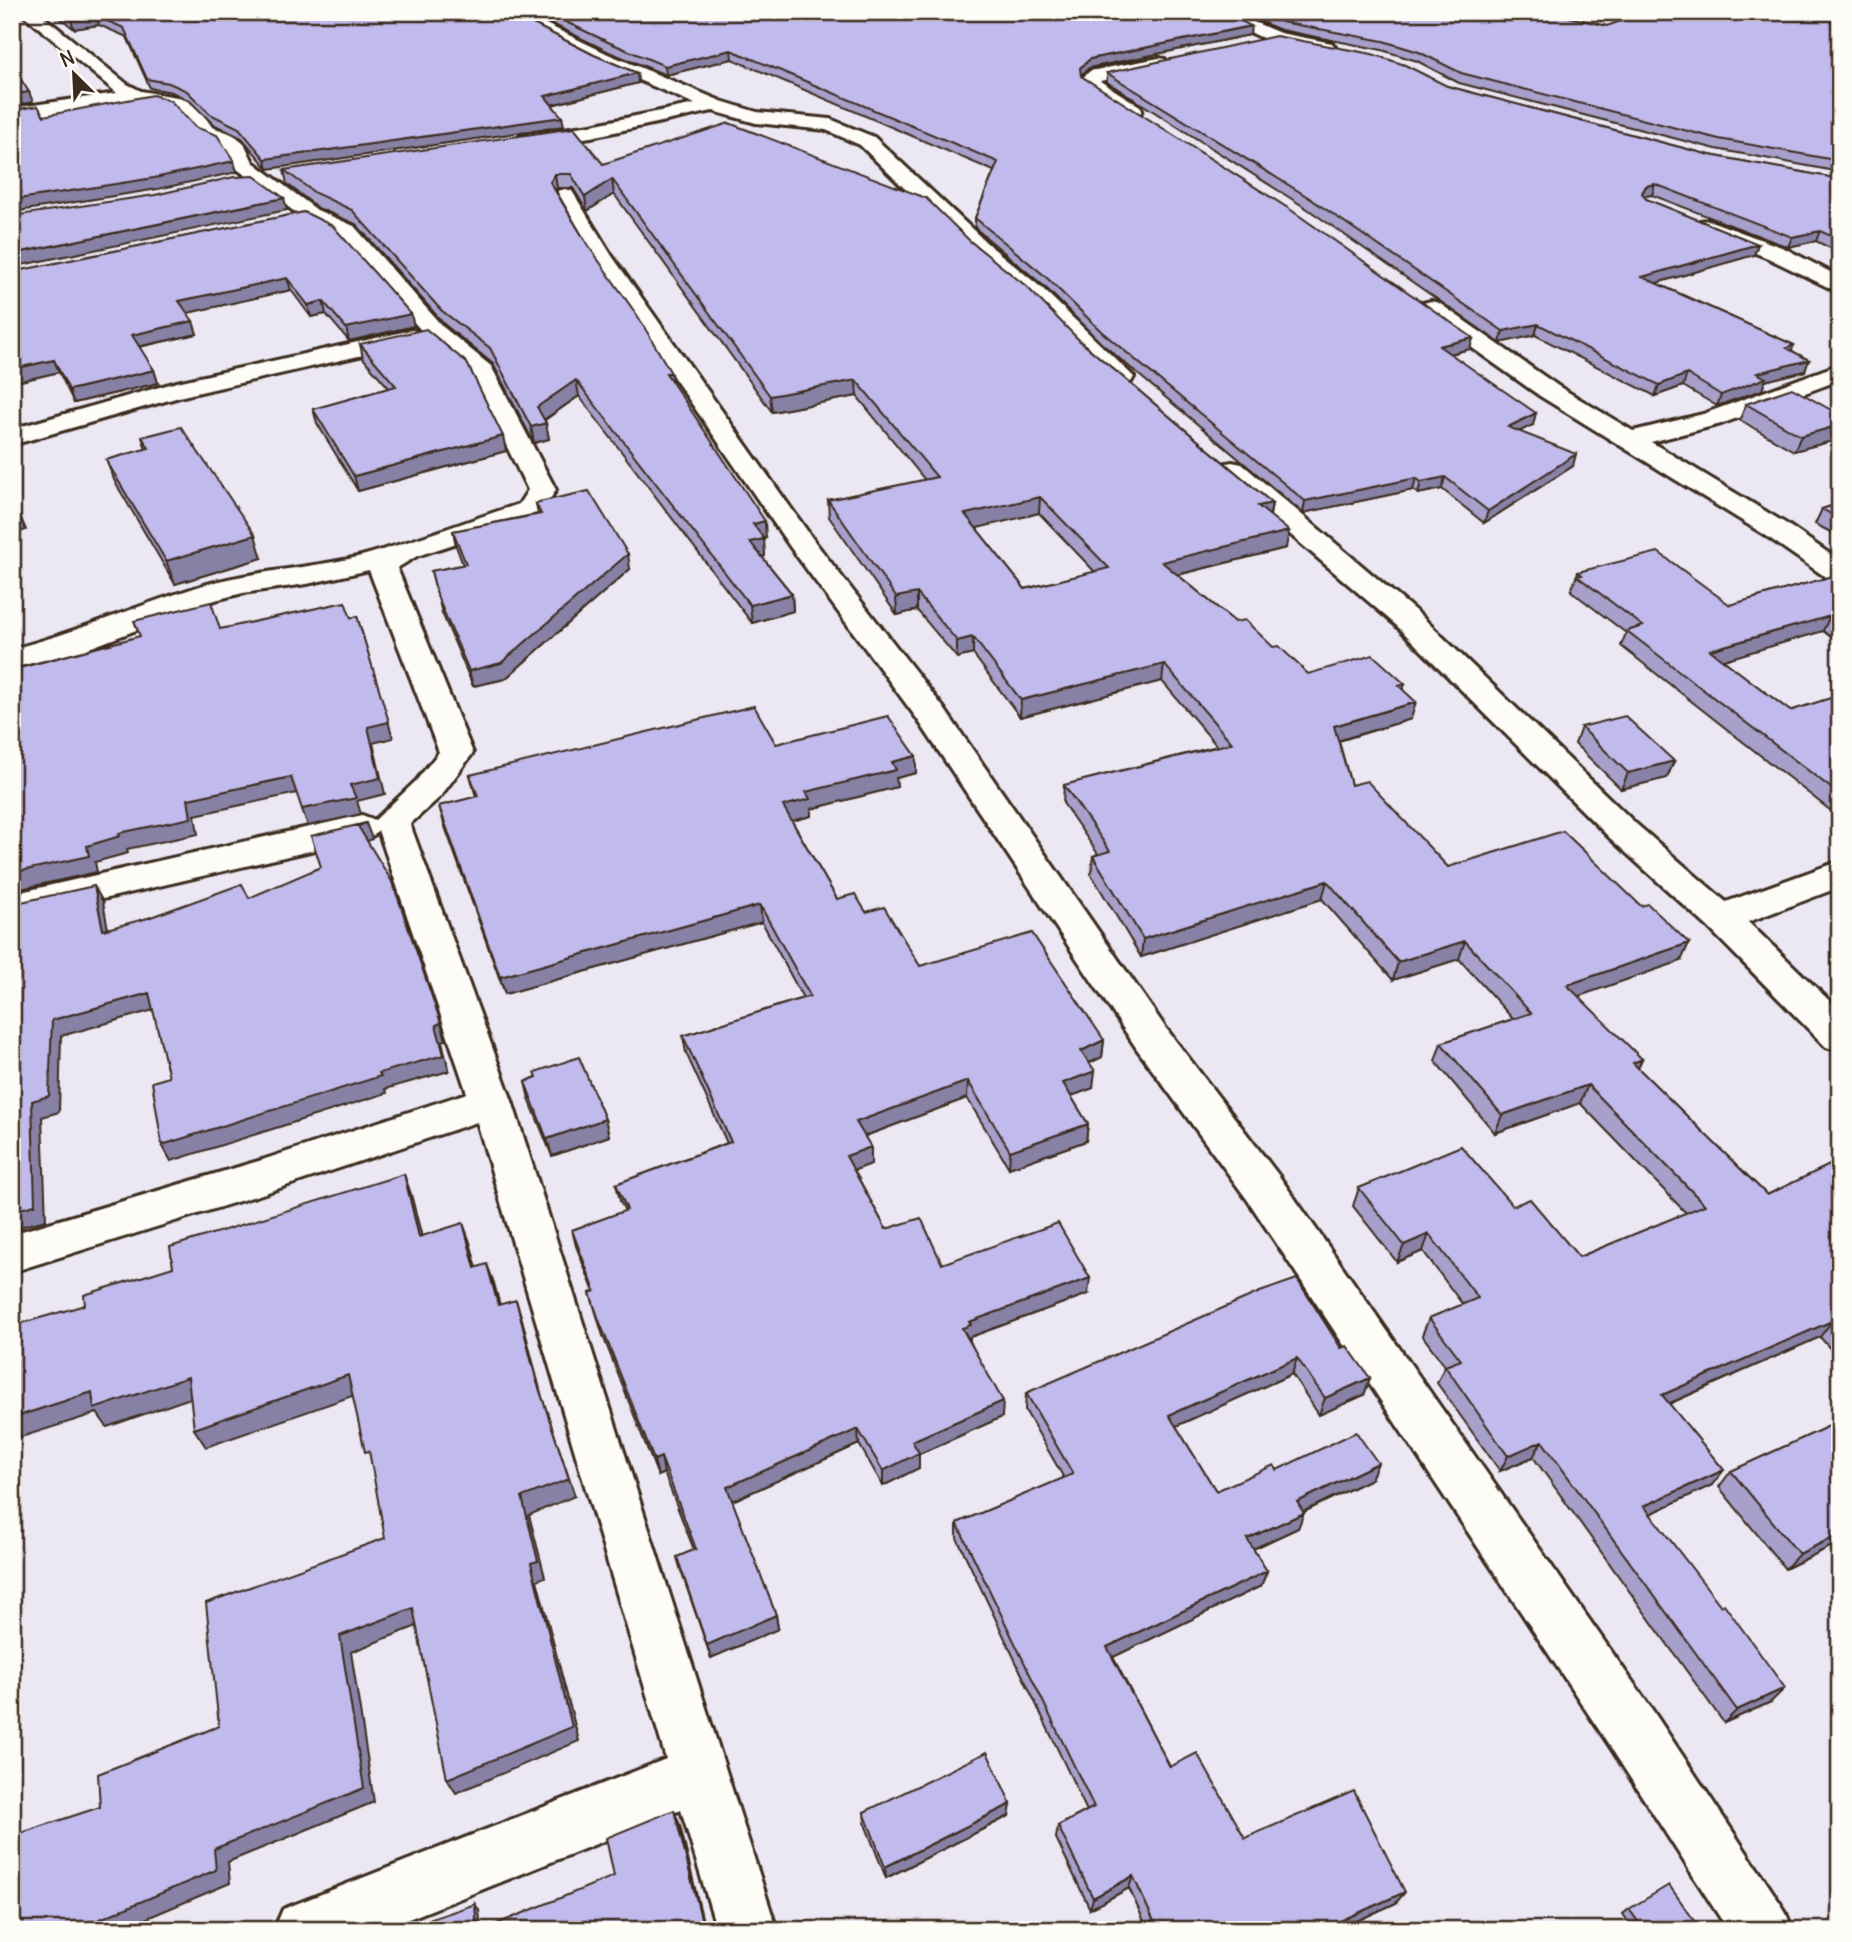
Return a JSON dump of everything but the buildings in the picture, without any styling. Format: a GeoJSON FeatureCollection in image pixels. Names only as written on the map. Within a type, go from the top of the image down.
{"type":"FeatureCollection","features":[{"type":"Feature","properties":{"kind":"street"},"geometry":{"type":"LineString","coordinates":[[28,12],[121,88],[136,96]]}},
{"type":"Feature","properties":{"kind":"street"},"geometry":{"type":"LineString","coordinates":[[507,12],[626,68],[714,105],[756,117],[830,125],[867,141],[980,249],[1035,294],[1090,350],[1143,395]]}},
{"type":"Feature","properties":{"kind":"street"},"geometry":{"type":"LineString","coordinates":[[1215,12],[1275,37],[1350,52]]}},
{"type":"Feature","properties":{"kind":"street"},"geometry":{"type":"LineString","coordinates":[[1239,46],[1275,37]]}},
{"type":"Feature","properties":{"kind":"street"},"geometry":{"type":"LineString","coordinates":[[1152,122],[1091,83],[1090,79],[1096,75],[1180,59]]}},
{"type":"Feature","properties":{"kind":"street"},"geometry":{"type":"LineString","coordinates":[[12,114],[136,96],[176,102],[194,115],[205,131],[226,138],[237,147],[244,165],[263,178],[296,217],[346,231],[435,332],[482,371],[542,490],[529,510],[391,557],[307,575],[241,584],[204,594],[73,643],[12,659]]}},
{"type":"Feature","properties":{"kind":"street"},"geometry":{"type":"LineString","coordinates":[[512,142],[591,131],[714,105]]}},
{"type":"Feature","properties":{"kind":"street"},"geometry":{"type":"LineString","coordinates":[[565,195],[602,257],[797,537],[931,714],[1151,1038],[1264,1189],[1408,1405],[1633,1731],[1763,1930]]}},
{"type":"Feature","properties":{"kind":"street"},"geometry":{"type":"LineString","coordinates":[[1688,218],[1776,253],[1840,286]]}},
{"type":"Feature","properties":{"kind":"street"},"geometry":{"type":"LineString","coordinates":[[1415,298],[1549,391],[1775,529],[1840,574]]}},
{"type":"Feature","properties":{"kind":"street"},"geometry":{"type":"LineString","coordinates":[[12,437],[177,390],[435,332]]}},
{"type":"Feature","properties":{"kind":"street"},"geometry":{"type":"LineString","coordinates":[[1629,440],[1725,415],[1840,371]]}},
{"type":"Feature","properties":{"kind":"street"},"geometry":{"type":"LineString","coordinates":[[1206,449],[1408,620],[1623,831],[1721,918],[1840,1036]]}},
{"type":"Feature","properties":{"kind":"street"},"geometry":{"type":"LineString","coordinates":[[12,907],[392,821],[428,789],[456,753],[382,567],[391,557]]}},
{"type":"Feature","properties":{"kind":"street"},"geometry":{"type":"LineString","coordinates":[[392,821],[491,1101],[747,1930]]}},
{"type":"Feature","properties":{"kind":"street"},"geometry":{"type":"LineString","coordinates":[[1721,918],[1840,873]]}},
{"type":"Feature","properties":{"kind":"street"},"geometry":{"type":"LineString","coordinates":[[12,1253],[262,1177],[491,1101]]}},
{"type":"Feature","properties":{"kind":"street"},"geometry":{"type":"LineString","coordinates":[[304,1930],[701,1774]]}}]}
